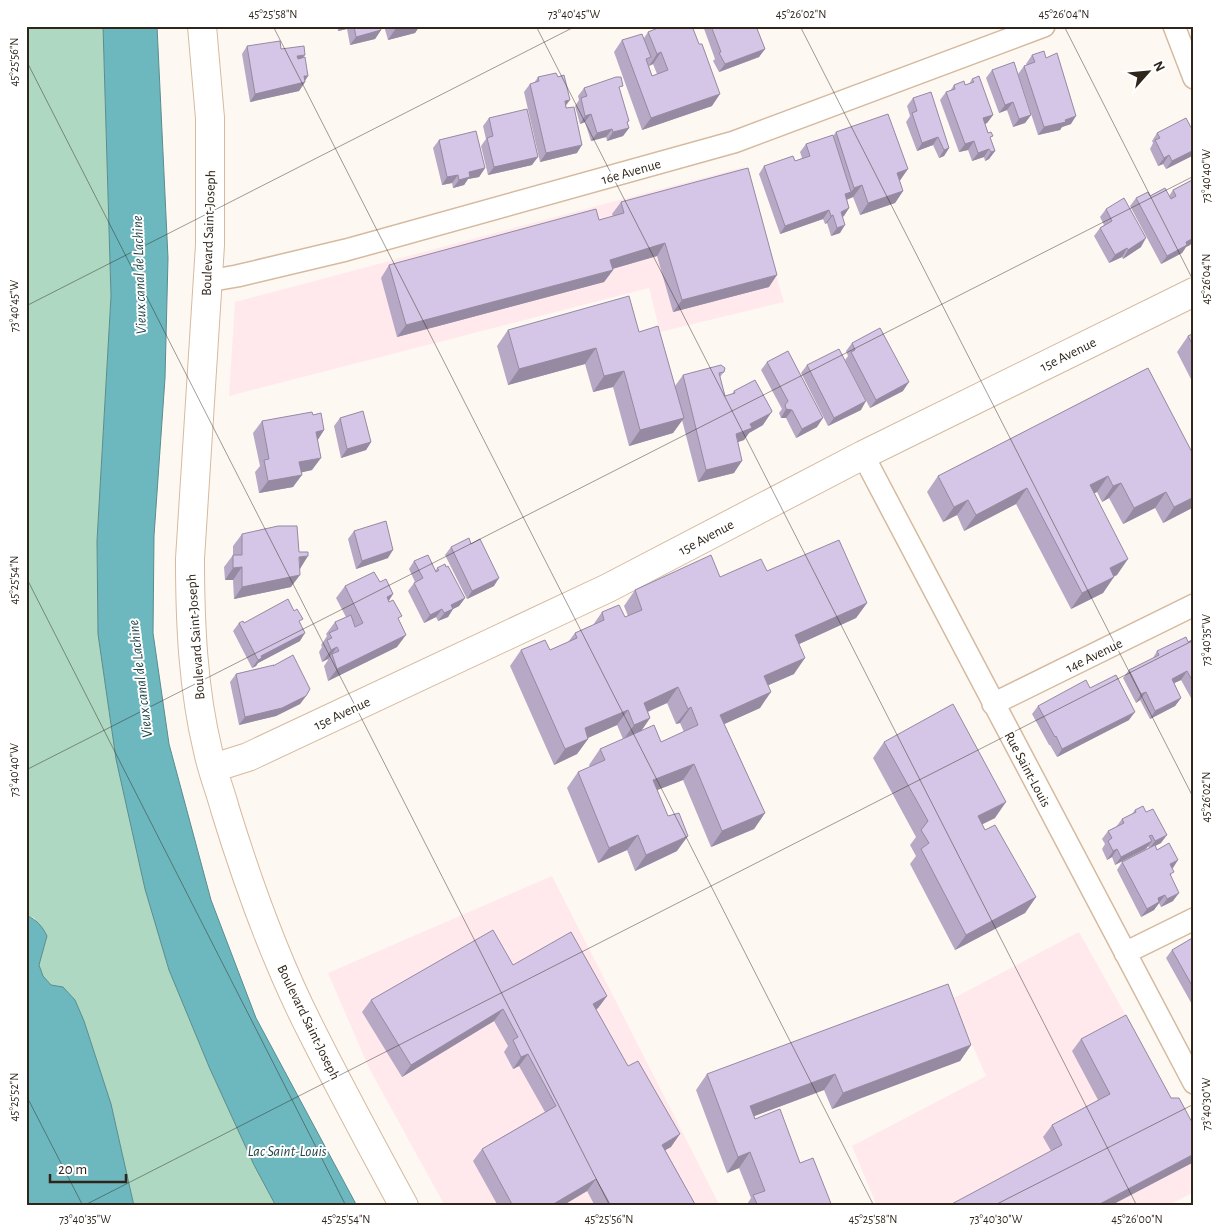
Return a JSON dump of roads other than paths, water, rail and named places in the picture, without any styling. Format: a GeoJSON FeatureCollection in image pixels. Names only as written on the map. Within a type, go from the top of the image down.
{"type":"FeatureCollection","features":[{"type":"Feature","properties":{"kind":"street","name":"Boulevard Saint-Joseph"},"geometry":{"type":"LineString","coordinates":[[202,26],[210,118],[210,245],[190,550],[190,598],[196,686],[208,753],[238,851],[287,977],[310,1028],[404,1206]]}},
{"type":"Feature","properties":{"kind":"street","name":"16e Avenue"},"geometry":{"type":"LineString","coordinates":[[208,280],[346,250],[734,142],[1044,26]]}},
{"type":"Feature","properties":{"kind":"street"},"geometry":{"type":"LineString","coordinates":[[1174,26],[1194,78]]}},
{"type":"Feature","properties":{"kind":"street","name":"15e Avenue"},"geometry":{"type":"LineString","coordinates":[[213,768],[248,757],[608,588],[863,455],[1194,292]]}},
{"type":"Feature","properties":{"kind":"street","name":"Rue Saint-Louis"},"geometry":{"type":"LineString","coordinates":[[863,455],[1194,1083]]}},
{"type":"Feature","properties":{"kind":"street","name":"14e Avenue"},"geometry":{"type":"LineString","coordinates":[[994,704],[1194,605]]}},
{"type":"Feature","properties":{"kind":"street"},"geometry":{"type":"LineString","coordinates":[[1125,953],[1194,919]]}},
{"type":"Feature","properties":{"kind":"water","name":"Lac Saint-Louis"},"geometry":{"type":"Polygon","coordinates":[[[103,26],[157,26],[168,258],[165,378],[154,536],[153,633],[169,744],[211,900],[256,1018],[357,1206],[276,1206],[254,1165],[210,1069],[169,970],[145,889],[116,759],[98,634],[97,541],[111,296],[103,26]]]}},
{"type":"Feature","properties":{"kind":"water"},"geometry":{"type":"Polygon","coordinates":[[[26,915],[39,924],[47,936],[39,965],[43,976],[51,985],[63,987],[75,1000],[84,1021],[111,1104],[134,1206],[26,1206],[26,915]]]}},
{"type":"Feature","properties":{"kind":"water label","name":"Vieux canal de Lachine"},"geometry":{"type":"Point","coordinates":[139,275]}},
{"type":"Feature","properties":{"kind":"water label","name":"Vieux canal de Lachine"},"geometry":{"type":"Point","coordinates":[140,679]}}]}
